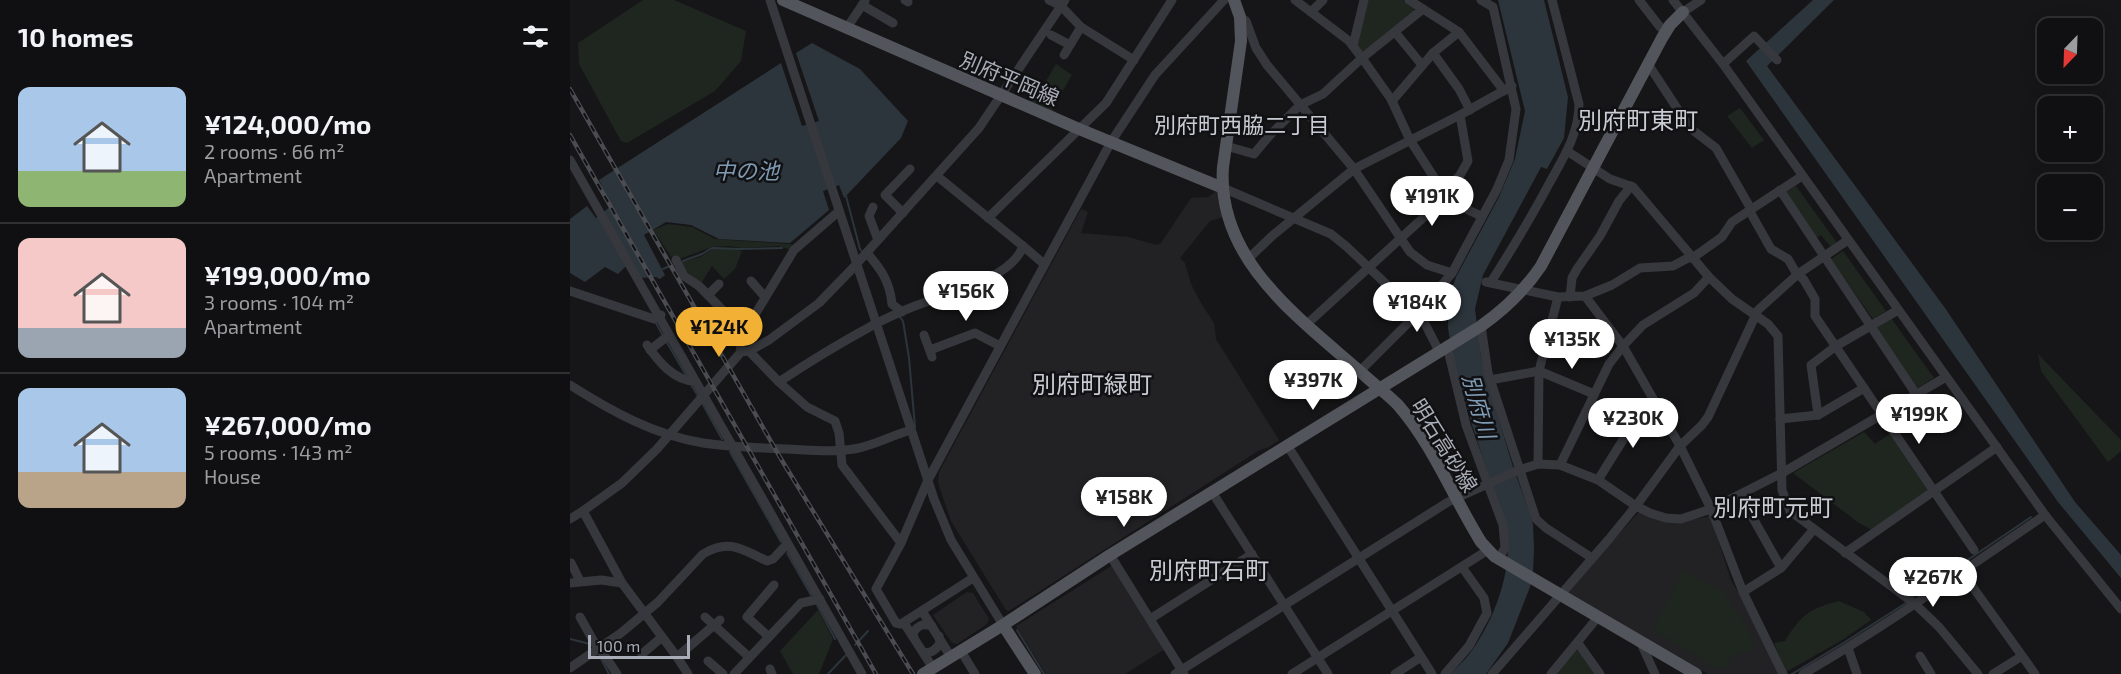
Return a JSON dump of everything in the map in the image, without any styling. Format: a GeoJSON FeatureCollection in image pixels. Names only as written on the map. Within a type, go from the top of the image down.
{"type":"FeatureCollection","features":[{"type":"Feature","properties":{"kind":"main road","name":"別府平岡線"},"geometry":{"type":"LineString","coordinates":[[783,0],[1079,129],[1223,188]]}},
{"type":"Feature","properties":{"kind":"main road","name":"明石高砂線"},"geometry":{"type":"LineString","coordinates":[[1234,0],[1240,17],[1241,41],[1222,176],[1231,223],[1247,260],[1267,286],[1396,404],[1416,430],[1475,532],[1488,550],[1500,561],[1696,674]]}},
{"type":"Feature","properties":{"kind":"main road"},"geometry":{"type":"LineString","coordinates":[[928,672],[1110,555],[1481,326],[1502,310],[1522,291],[1546,258],[1666,30],[1683,12]]}},
{"type":"Feature","properties":{"kind":"main road"},"geometry":{"type":"LineString","coordinates":[[1003,625],[1035,674]]}},
{"type":"Feature","properties":{"kind":"street"},"geometry":{"type":"LineString","coordinates":[[770,0],[934,499],[951,540],[1003,625]]}},
{"type":"Feature","properties":{"kind":"street"},"geometry":{"type":"LineString","coordinates":[[1049,0],[1063,3],[1081,27],[1134,60]]}},
{"type":"Feature","properties":{"kind":"street"},"geometry":{"type":"LineString","coordinates":[[988,218],[1106,103],[1172,0]]}},
{"type":"Feature","properties":{"kind":"street"},"geometry":{"type":"LineString","coordinates":[[973,578],[904,623],[896,623],[876,589],[901,543],[928,480],[1111,142],[1155,75],[1224,0]]}},
{"type":"Feature","properties":{"kind":"street"},"geometry":{"type":"LineString","coordinates":[[1295,0],[1353,46],[1392,101],[1410,140],[1449,201],[1481,216]]}},
{"type":"Feature","properties":{"kind":"street"},"geometry":{"type":"LineString","coordinates":[[1311,12],[1323,0]]}},
{"type":"Feature","properties":{"kind":"street"},"geometry":{"type":"LineString","coordinates":[[1353,46],[1364,0]]}},
{"type":"Feature","properties":{"kind":"street"},"geometry":{"type":"LineString","coordinates":[[1409,0],[1459,32],[1508,89]]}},
{"type":"Feature","properties":{"kind":"street"},"geometry":{"type":"LineString","coordinates":[[1360,371],[1418,313],[1452,273],[1497,189],[1509,160],[1516,109],[1508,89],[1492,4],[1481,0]]}},
{"type":"Feature","properties":{"kind":"street"},"geometry":{"type":"LineString","coordinates":[[1552,0],[1579,104],[1579,118],[1575,135],[1524,231],[1488,282],[1558,297],[1585,296],[1612,285],[1640,268],[1673,266],[1694,257],[1722,237],[1732,222],[1802,176]]}},
{"type":"Feature","properties":{"kind":"street"},"geometry":{"type":"LineString","coordinates":[[1639,0],[1660,27],[1666,30]]}},
{"type":"Feature","properties":{"kind":"street"},"geometry":{"type":"LineString","coordinates":[[1673,0],[1723,64],[2045,515],[2121,609]]}},
{"type":"Feature","properties":{"kind":"street"},"geometry":{"type":"LineString","coordinates":[[1683,12],[1691,0]]}},
{"type":"Feature","properties":{"kind":"street"},"geometry":{"type":"LineString","coordinates":[[1683,12],[1701,0]]}},
{"type":"Feature","properties":{"kind":"street"},"geometry":{"type":"LineString","coordinates":[[846,28],[864,2],[893,23]]}},
{"type":"Feature","properties":{"kind":"street"},"geometry":{"type":"LineString","coordinates":[[570,519],[622,483],[670,435],[745,352],[769,340],[819,303],[857,264],[979,128],[1063,3]]}},
{"type":"Feature","properties":{"kind":"street"},"geometry":{"type":"LineString","coordinates":[[1226,146],[1254,154],[1300,105],[1323,94],[1362,58],[1423,9]]}},
{"type":"Feature","properties":{"kind":"street"},"geometry":{"type":"LineString","coordinates":[[1240,17],[1246,21],[1256,48],[1267,65],[1354,169],[1410,252],[1427,265],[1452,273]]}},
{"type":"Feature","properties":{"kind":"street"},"geometry":{"type":"LineString","coordinates":[[1064,55],[1081,27]]}},
{"type":"Feature","properties":{"kind":"street"},"geometry":{"type":"LineString","coordinates":[[1395,32],[1422,65]]}},
{"type":"Feature","properties":{"kind":"street"},"geometry":{"type":"LineString","coordinates":[[1392,101],[1433,53],[1459,32]]}},
{"type":"Feature","properties":{"kind":"street"},"geometry":{"type":"LineString","coordinates":[[1052,35],[1070,45]]}},
{"type":"Feature","properties":{"kind":"street"},"geometry":{"type":"LineString","coordinates":[[1723,64],[1754,36],[1777,60]]}},
{"type":"Feature","properties":{"kind":"street"},"geometry":{"type":"LineString","coordinates":[[1433,53],[1459,89],[1470,110]]}},
{"type":"Feature","properties":{"kind":"street"},"geometry":{"type":"LineString","coordinates":[[1648,64],[1690,128],[1716,148],[1771,249],[1788,258],[1804,280],[1815,298],[1815,316],[1974,550]]}},
{"type":"Feature","properties":{"kind":"street"},"geometry":{"type":"LineString","coordinates":[[1247,260],[1293,218],[1354,169],[1508,89]]}},
{"type":"Feature","properties":{"kind":"street"},"geometry":{"type":"LineString","coordinates":[[1307,324],[1445,195],[1460,175],[1468,161],[1460,115]]}},
{"type":"Feature","properties":{"kind":"street"},"geometry":{"type":"LineString","coordinates":[[1567,151],[1610,178],[1631,186],[1709,277],[1732,299],[1768,324],[1778,336],[1782,490],[1790,511],[1915,604],[1939,627],[1978,674]]}},
{"type":"Feature","properties":{"kind":"street"},"geometry":{"type":"LineString","coordinates":[[570,160],[862,674]]}},
{"type":"Feature","properties":{"kind":"street"},"geometry":{"type":"LineString","coordinates":[[903,213],[885,195],[910,169]]}},
{"type":"Feature","properties":{"kind":"street"},"geometry":{"type":"LineString","coordinates":[[937,176],[1044,264]]}},
{"type":"Feature","properties":{"kind":"street"},"geometry":{"type":"LineString","coordinates":[[1570,297],[1572,278],[1577,268],[1600,236],[1618,201],[1631,186]]}},
{"type":"Feature","properties":{"kind":"street"},"geometry":{"type":"LineString","coordinates":[[1223,188],[1331,234],[1422,318],[1443,348],[1466,425],[1503,525],[1505,548],[1500,561]]}},
{"type":"Feature","properties":{"kind":"street"},"geometry":{"type":"LineString","coordinates":[[1780,190],[1916,394]]}},
{"type":"Feature","properties":{"kind":"street"},"geometry":{"type":"LineString","coordinates":[[873,207],[869,216],[878,240]]}},
{"type":"Feature","properties":{"kind":"street"},"geometry":{"type":"LineString","coordinates":[[741,329],[756,313],[794,250],[838,212]]}},
{"type":"Feature","properties":{"kind":"street"},"geometry":{"type":"LineString","coordinates":[[1496,672],[1636,506],[1680,446],[1708,417],[1756,315],[1772,296],[1798,274],[1848,240]]}},
{"type":"Feature","properties":{"kind":"street"},"geometry":{"type":"LineString","coordinates":[[779,382],[802,366],[875,324],[986,280],[1020,253],[1023,246]]}},
{"type":"Feature","properties":{"kind":"street"},"geometry":{"type":"LineString","coordinates":[[867,253],[886,276],[891,290],[892,304],[902,312]]}},
{"type":"Feature","properties":{"kind":"street"},"geometry":{"type":"LineString","coordinates":[[676,260],[684,276],[699,286],[741,329],[745,352],[807,407],[835,421],[839,433],[842,465],[901,543]]}},
{"type":"Feature","properties":{"kind":"street"},"geometry":{"type":"LineString","coordinates":[[1560,465],[1609,364],[1623,346],[1643,325],[1694,293],[1709,277]]}},
{"type":"Feature","properties":{"kind":"street"},"geometry":{"type":"LineString","coordinates":[[751,281],[765,297]]}},
{"type":"Feature","properties":{"kind":"street"},"geometry":{"type":"LineString","coordinates":[[708,295],[719,285]]}},
{"type":"Feature","properties":{"kind":"street"},"geometry":{"type":"LineString","coordinates":[[570,291],[654,319],[660,316]]}},
{"type":"Feature","properties":{"kind":"street"},"geometry":{"type":"LineString","coordinates":[[1585,296],[1623,346],[1680,446],[1711,509],[1743,592],[1783,674]]}},
{"type":"Feature","properties":{"kind":"street"},"geometry":{"type":"LineString","coordinates":[[1538,464],[1539,371],[1558,297]]}},
{"type":"Feature","properties":{"kind":"street"},"geometry":{"type":"LineString","coordinates":[[726,314],[734,306]]}},
{"type":"Feature","properties":{"kind":"street"},"geometry":{"type":"LineString","coordinates":[[1818,415],[1811,365],[1836,346],[1898,310]]}},
{"type":"Feature","properties":{"kind":"street"},"geometry":{"type":"LineString","coordinates":[[1481,326],[1490,380],[1536,519],[1592,558]]}},
{"type":"Feature","properties":{"kind":"street"},"geometry":{"type":"LineString","coordinates":[[924,335],[931,354],[975,333],[1000,345]]}},
{"type":"Feature","properties":{"kind":"street"},"geometry":{"type":"LineString","coordinates":[[669,335],[648,347],[659,362],[684,381],[695,381]]}},
{"type":"Feature","properties":{"kind":"street"},"geometry":{"type":"LineString","coordinates":[[1490,380],[1539,371],[1594,394]]}},
{"type":"Feature","properties":{"kind":"street"},"geometry":{"type":"LineString","coordinates":[[1110,555],[1180,673],[1456,498],[1519,470],[1538,464],[1560,465],[1598,480],[1636,506],[1666,518],[1681,519],[1711,509],[1782,473],[1946,376]]}},
{"type":"Feature","properties":{"kind":"street"},"geometry":{"type":"LineString","coordinates":[[570,384],[640,424],[702,443],[840,451],[875,443],[911,430]]}},
{"type":"Feature","properties":{"kind":"street"},"geometry":{"type":"LineString","coordinates":[[1780,419],[1818,415],[1864,388]]}},
{"type":"Feature","properties":{"kind":"street"},"geometry":{"type":"LineString","coordinates":[[1598,480],[1631,427],[1660,410]]}},
{"type":"Feature","properties":{"kind":"street"},"geometry":{"type":"LineString","coordinates":[[1287,445],[1432,674]]}},
{"type":"Feature","properties":{"kind":"street"},"geometry":{"type":"LineString","coordinates":[[1845,553],[1997,447]]}},
{"type":"Feature","properties":{"kind":"street"},"geometry":{"type":"LineString","coordinates":[[1212,492],[1328,674]]}},
{"type":"Feature","properties":{"kind":"street"},"geometry":{"type":"LineString","coordinates":[[1740,495],[1781,568]]}},
{"type":"Feature","properties":{"kind":"street"},"geometry":{"type":"LineString","coordinates":[[583,511],[622,583],[677,657],[684,672]]}},
{"type":"Feature","properties":{"kind":"street"},"geometry":{"type":"LineString","coordinates":[[1803,674],[1848,648],[1915,604],[2045,515]]}},
{"type":"Feature","properties":{"kind":"street"},"geometry":{"type":"LineString","coordinates":[[1743,592],[1781,568],[1814,529]]}},
{"type":"Feature","properties":{"kind":"street"},"geometry":{"type":"LineString","coordinates":[[574,669],[658,602],[703,554],[738,546],[767,561],[773,559],[788,544]]}},
{"type":"Feature","properties":{"kind":"street"},"geometry":{"type":"LineString","coordinates":[[1292,674],[1488,550]]}},
{"type":"Feature","properties":{"kind":"street"},"geometry":{"type":"LineString","coordinates":[[1150,619],[1252,554]]}},
{"type":"Feature","properties":{"kind":"street"},"geometry":{"type":"LineString","coordinates":[[571,563],[575,582],[601,580],[622,583]]}},
{"type":"Feature","properties":{"kind":"street"},"geometry":{"type":"LineString","coordinates":[[1445,674],[1469,646],[1487,613],[1484,598],[1462,567]]}},
{"type":"Feature","properties":{"kind":"street"},"geometry":{"type":"LineString","coordinates":[[1962,572],[2035,674]]}},
{"type":"Feature","properties":{"kind":"street"},"geometry":{"type":"LineString","coordinates":[[770,637],[747,617],[774,585]]}},
{"type":"Feature","properties":{"kind":"street"},"geometry":{"type":"LineString","coordinates":[[734,674],[801,603],[819,599]]}},
{"type":"Feature","properties":{"kind":"street"},"geometry":{"type":"LineString","coordinates":[[922,611],[939,636],[975,674]]}},
{"type":"Feature","properties":{"kind":"street"},"geometry":{"type":"LineString","coordinates":[[580,617],[597,649],[616,674]]}},
{"type":"Feature","properties":{"kind":"street"},"geometry":{"type":"LineString","coordinates":[[705,617],[717,623],[749,657]]}},
{"type":"Feature","properties":{"kind":"street"},"geometry":{"type":"LineString","coordinates":[[1551,674],[1599,617]]}},
{"type":"Feature","properties":{"kind":"street"},"geometry":{"type":"LineString","coordinates":[[677,657],[717,623]]}},
{"type":"Feature","properties":{"kind":"street"},"geometry":{"type":"LineString","coordinates":[[904,623],[923,652],[928,672]]}},
{"type":"Feature","properties":{"kind":"street"},"geometry":{"type":"LineString","coordinates":[[914,638],[913,633],[918,627],[925,624],[932,626]]}},
{"type":"Feature","properties":{"kind":"street"},"geometry":{"type":"LineString","coordinates":[[923,652],[937,648],[940,644],[939,636]]}},
{"type":"Feature","properties":{"kind":"street"},"geometry":{"type":"LineString","coordinates":[[647,652],[662,637]]}},
{"type":"Feature","properties":{"kind":"street"},"geometry":{"type":"LineString","coordinates":[[1640,641],[1655,674]]}},
{"type":"Feature","properties":{"kind":"street"},"geometry":{"type":"LineString","coordinates":[[1578,643],[1600,674]]}},
{"type":"Feature","properties":{"kind":"street"},"geometry":{"type":"LineString","coordinates":[[1848,648],[1857,674]]}},
{"type":"Feature","properties":{"kind":"street"},"geometry":{"type":"LineString","coordinates":[[1920,656],[1931,674]]}},
{"type":"Feature","properties":{"kind":"street"},"geometry":{"type":"LineString","coordinates":[[1993,674],[2022,656]]}},
{"type":"Feature","properties":{"kind":"street"},"geometry":{"type":"LineString","coordinates":[[1395,674],[1421,657]]}},
{"type":"Feature","properties":{"kind":"street"},"geometry":{"type":"LineString","coordinates":[[708,661],[723,674]]}},
{"type":"Feature","properties":{"kind":"shaded area"},"geometry":{"type":"Polygon","coordinates":[[[643,0],[674,0],[746,31],[741,61],[715,91],[627,143],[621,141],[579,64],[578,43],[643,0]]]}},
{"type":"Feature","properties":{"kind":"shaded area"},"geometry":{"type":"Polygon","coordinates":[[[1366,0],[1403,0],[1415,8],[1414,12],[1361,51],[1355,43],[1366,0]]]}},
{"type":"Feature","properties":{"kind":"shaded area"},"geometry":{"type":"Polygon","coordinates":[[[1056,64],[1072,75],[1052,109],[1062,117],[1029,103],[1033,97],[1036,98],[1056,64]]]}},
{"type":"Feature","properties":{"kind":"shaded area"},"geometry":{"type":"Polygon","coordinates":[[[1740,108],[1764,140],[1752,148],[1727,116],[1740,108]]]}},
{"type":"Feature","properties":{"kind":"shaded area"},"geometry":{"type":"Polygon","coordinates":[[[1796,186],[1837,243],[1831,247],[1821,235],[1816,238],[1785,193],[1796,186]]]}},
{"type":"Feature","properties":{"kind":"shaded area"},"geometry":{"type":"Polygon","coordinates":[[[1217,191],[1223,217],[1210,221],[1180,258],[1185,263],[1191,284],[1214,323],[1216,339],[1279,440],[1258,451],[1009,611],[1006,610],[951,521],[938,483],[939,472],[1081,209],[1088,212],[1081,233],[1128,237],[1157,245],[1161,243],[1191,198],[1208,197],[1217,191]]]}},
{"type":"Feature","properties":{"kind":"shaded area"},"geometry":{"type":"Polygon","coordinates":[[[668,224],[692,227],[715,239],[791,244],[793,248],[791,250],[779,246],[712,247],[674,261],[653,230],[668,224]]]}},
{"type":"Feature","properties":{"kind":"shaded area"},"geometry":{"type":"Polygon","coordinates":[[[729,248],[742,251],[735,269],[724,279],[712,266],[700,285],[679,263],[700,257],[713,249],[729,248]]]}},
{"type":"Feature","properties":{"kind":"shaded area"},"geometry":{"type":"Polygon","coordinates":[[[1843,251],[1886,311],[1873,319],[1831,259],[1843,251]]]}},
{"type":"Feature","properties":{"kind":"shaded area"},"geometry":{"type":"Polygon","coordinates":[[[1891,318],[1934,378],[1917,388],[1876,327],[1891,318]]]}},
{"type":"Feature","properties":{"kind":"shaded area"},"geometry":{"type":"Polygon","coordinates":[[[2038,354],[2121,440],[2121,451],[2108,462],[2041,371],[2038,354]]]}},
{"type":"Feature","properties":{"kind":"shaded area"},"geometry":{"type":"Polygon","coordinates":[[[1864,432],[1875,444],[1891,433],[1928,488],[1927,492],[1872,530],[1859,523],[1793,473],[1864,432]]]}},
{"type":"Feature","properties":{"kind":"shaded area"},"geometry":{"type":"Polygon","coordinates":[[[1639,512],[1677,523],[1710,516],[1731,580],[1770,648],[1778,674],[1708,674],[1569,595],[1568,590],[1639,512]]]}},
{"type":"Feature","properties":{"kind":"shaded area"},"geometry":{"type":"Polygon","coordinates":[[[1113,565],[1165,649],[1125,674],[1046,674],[1016,626],[1113,565]]]}},
{"type":"Feature","properties":{"kind":"shaded area"},"geometry":{"type":"Polygon","coordinates":[[[1683,571],[1717,589],[1722,589],[1736,612],[1740,614],[1756,648],[1732,657],[1726,667],[1714,669],[1707,662],[1652,630],[1683,571]]]}},
{"type":"Feature","properties":{"kind":"shaded area"},"geometry":{"type":"Polygon","coordinates":[[[967,592],[973,593],[989,619],[987,624],[957,644],[952,643],[933,615],[967,592]]]}},
{"type":"Feature","properties":{"kind":"shaded area"},"geometry":{"type":"Polygon","coordinates":[[[1839,601],[1864,612],[1871,620],[1844,639],[1786,672],[1774,643],[1785,641],[1801,619],[1813,610],[1839,601]]]}},
{"type":"Feature","properties":{"kind":"shaded area"},"geometry":{"type":"Polygon","coordinates":[[[818,610],[833,639],[819,674],[793,674],[780,651],[818,610]]]}},
{"type":"Feature","properties":{"kind":"shaded area"},"geometry":{"type":"Polygon","coordinates":[[[1575,650],[1580,651],[1595,674],[1555,674],[1575,650]]]}},
{"type":"Feature","properties":{"kind":"water","name":"別府川"},"geometry":{"type":"Polygon","coordinates":[[[1498,0],[1544,0],[1568,97],[1564,138],[1547,169],[1541,167],[1483,275],[1475,309],[1485,374],[1533,525],[1533,572],[1530,587],[1508,643],[1486,674],[1451,674],[1473,650],[1490,619],[1501,590],[1507,560],[1507,530],[1472,425],[1452,353],[1448,328],[1449,298],[1456,277],[1499,197],[1515,159],[1525,111],[1498,0]]]}},
{"type":"Feature","properties":{"kind":"water"},"geometry":{"type":"Polygon","coordinates":[[[1813,0],[1834,0],[1767,66],[1945,308],[2075,502],[2121,555],[2121,578],[2058,502],[1746,61],[1813,0]]]}},
{"type":"Feature","properties":{"kind":"water","name":"中の池"},"geometry":{"type":"Polygon","coordinates":[[[812,43],[860,69],[908,121],[901,138],[844,198],[839,185],[823,191],[829,210],[790,243],[719,239],[691,225],[666,222],[644,235],[665,275],[660,279],[640,278],[627,265],[618,274],[605,267],[585,282],[570,273],[570,219],[587,206],[596,218],[611,206],[599,180],[781,63],[802,126],[819,121],[796,53],[812,43]]]}},
{"type":"Feature","properties":{"kind":"waterway"},"geometry":{"type":"LineString","coordinates":[[846,196],[863,253]]}},
{"type":"Feature","properties":{"kind":"waterway"},"geometry":{"type":"LineString","coordinates":[[683,261],[712,248],[782,248]]}},
{"type":"Feature","properties":{"kind":"waterway"},"geometry":{"type":"LineString","coordinates":[[663,269],[672,265]]}},
{"type":"Feature","properties":{"kind":"waterway"},"geometry":{"type":"LineString","coordinates":[[899,316],[903,321],[909,358],[915,427]]}},
{"type":"Feature","properties":{"kind":"waterway"},"geometry":{"type":"LineString","coordinates":[[656,323],[663,336]]}},
{"type":"Feature","properties":{"kind":"waterway"},"geometry":{"type":"LineString","coordinates":[[666,341],[686,375]]}},
{"type":"Feature","properties":{"kind":"waterway"},"geometry":{"type":"LineString","coordinates":[[690,383],[698,396]]}},
{"type":"Feature","properties":{"kind":"waterway"},"geometry":{"type":"LineString","coordinates":[[701,401],[722,439]]}},
{"type":"Feature","properties":{"kind":"waterway"},"geometry":{"type":"LineString","coordinates":[[730,452],[781,542]]}},
{"type":"Feature","properties":{"kind":"waterway"},"geometry":{"type":"LineString","coordinates":[[1913,597],[2031,517]]}},
{"type":"Feature","properties":{"kind":"waterway"},"geometry":{"type":"LineString","coordinates":[[787,553],[811,595]]}},
{"type":"Feature","properties":{"kind":"waterway"},"geometry":{"type":"LineString","coordinates":[[1792,674],[1906,603]]}},
{"type":"Feature","properties":{"kind":"waterway"},"geometry":{"type":"LineString","coordinates":[[817,605],[835,639]]}},
{"type":"Feature","properties":{"kind":"waterway"},"geometry":{"type":"LineString","coordinates":[[1017,630],[1044,674]]}},
{"type":"Feature","properties":{"kind":"waterway"},"geometry":{"type":"LineString","coordinates":[[855,645],[868,631]]}},
{"type":"Feature","properties":{"kind":"waterway"},"geometry":{"type":"LineString","coordinates":[[570,639],[590,644]]}},
{"type":"Feature","properties":{"kind":"waterway"},"geometry":{"type":"LineString","coordinates":[[598,653],[609,674]]}},
{"type":"Feature","properties":{"kind":"waterway"},"geometry":{"type":"LineString","coordinates":[[828,674],[846,655]]}},
{"type":"Feature","properties":{"kind":"railway"},"geometry":{"type":"LineString","coordinates":[[570,89],[781,459],[913,674]]}},
{"type":"Feature","properties":{"kind":"railway"},"geometry":{"type":"LineString","coordinates":[[570,135],[876,674]]}},
{"type":"Feature","properties":{"kind":"district","name":"別府町東町"},"geometry":{"type":"Point","coordinates":[1638,119]}},
{"type":"Feature","properties":{"kind":"district","name":"別府町西脇二丁目"},"geometry":{"type":"Point","coordinates":[1242,124]}},
{"type":"Feature","properties":{"kind":"district","name":"別府町緑町"},"geometry":{"type":"Point","coordinates":[1092,383]}},
{"type":"Feature","properties":{"kind":"district","name":"別府町元町"},"geometry":{"type":"Point","coordinates":[1773,506]}},
{"type":"Feature","properties":{"kind":"district","name":"別府町石町"},"geometry":{"type":"Point","coordinates":[1209,569]}}]}
